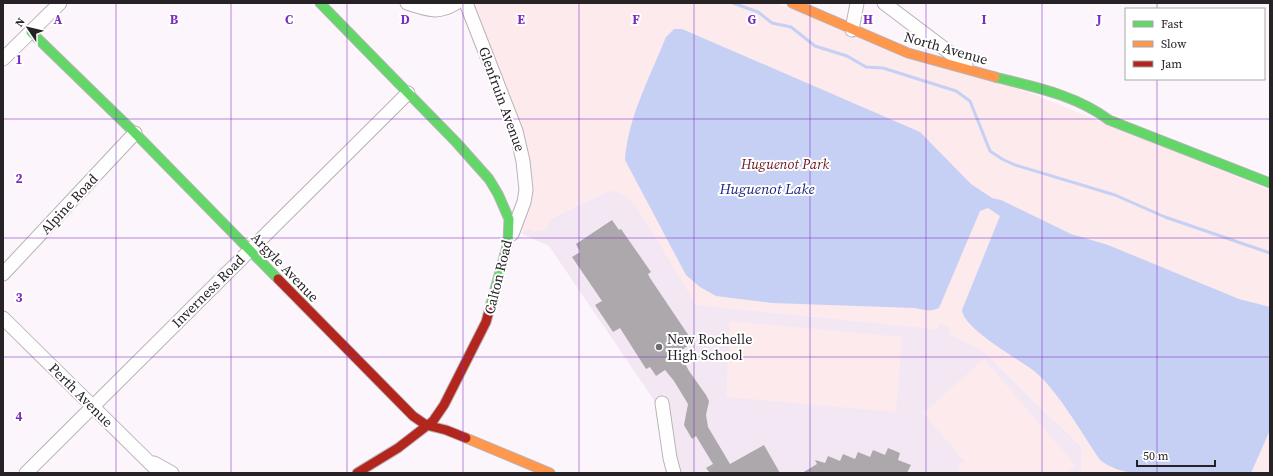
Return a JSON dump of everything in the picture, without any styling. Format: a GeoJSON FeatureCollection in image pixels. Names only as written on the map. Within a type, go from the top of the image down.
{"type":"FeatureCollection","features":[{"type":"Feature","properties":{"kind":"street"},"geometry":{"type":"LineString","coordinates":[[3,59],[60,3]]}},
{"type":"Feature","properties":{"kind":"street","name":"Calton Road"},"geometry":{"type":"LineString","coordinates":[[320,3],[408,92],[489,179],[498,194],[508,219],[508,243],[486,322],[444,405],[433,421],[398,448],[357,473]]}},
{"type":"Feature","properties":{"kind":"street"},"geometry":{"type":"LineString","coordinates":[[407,3],[431,11],[446,10],[456,3]]}},
{"type":"Feature","properties":{"kind":"street","name":"Glenfruin Avenue"},"geometry":{"type":"LineString","coordinates":[[466,3],[516,131],[523,161],[526,190],[524,202],[508,243]]}},
{"type":"Feature","properties":{"kind":"street","name":"North Avenue"},"geometry":{"type":"LineString","coordinates":[[792,3],[908,53],[1062,95],[1096,110],[1109,120],[1270,183]]}},
{"type":"Feature","properties":{"kind":"street"},"geometry":{"type":"LineString","coordinates":[[852,30],[857,3]]}},
{"type":"Feature","properties":{"kind":"street"},"geometry":{"type":"LineString","coordinates":[[884,3],[972,70]]}},
{"type":"Feature","properties":{"kind":"street","name":"Argyle Avenue"},"geometry":{"type":"LineString","coordinates":[[31,32],[135,133],[366,370],[413,416],[426,426],[446,430],[550,473]]}},
{"type":"Feature","properties":{"kind":"street","name":"Inverness Road"},"geometry":{"type":"LineString","coordinates":[[26,473],[94,407],[408,92]]}},
{"type":"Feature","properties":{"kind":"street","name":"North Avenue"},"geometry":{"type":"LineString","coordinates":[[1096,110],[1114,112]]}},
{"type":"Feature","properties":{"kind":"street","name":"Alpine Road"},"geometry":{"type":"LineString","coordinates":[[3,274],[135,133]]}},
{"type":"Feature","properties":{"kind":"street","name":"Perth Avenue"},"geometry":{"type":"LineString","coordinates":[[3,318],[160,473]]}},
{"type":"Feature","properties":{"kind":"street"},"geometry":{"type":"LineString","coordinates":[[662,403],[670,458],[674,473]]}},
{"type":"Feature","properties":{"kind":"street"},"geometry":{"type":"LineString","coordinates":[[133,446],[151,461],[172,473]]}},
{"type":"Feature","properties":{"kind":"shaded area","name":"New Rochelle High School"},"geometry":{"type":"Polygon","coordinates":[[[611,190],[625,195],[637,207],[697,305],[936,329],[939,323],[951,328],[949,334],[981,349],[1080,446],[1082,451],[1081,471],[1087,473],[670,473],[656,403],[549,246],[520,233],[611,190]]]}},
{"type":"Feature","properties":{"kind":"green space","name":"Huguenot Park"},"geometry":{"type":"Polygon","coordinates":[[[470,3],[776,3],[1035,95],[1270,190],[1270,473],[1081,472],[1082,451],[1080,446],[981,349],[949,334],[951,328],[939,323],[936,329],[696,305],[637,207],[625,195],[611,190],[553,217],[546,230],[533,232],[529,229],[520,233],[527,203],[524,145],[470,3]]]}},
{"type":"Feature","properties":{"kind":"green space"},"geometry":{"type":"Polygon","coordinates":[[[730,321],[902,337],[896,412],[726,397],[730,321]]]}},
{"type":"Feature","properties":{"kind":"green space"},"geometry":{"type":"Polygon","coordinates":[[[984,359],[1076,466],[1067,473],[960,473],[957,465],[965,462],[923,413],[984,359]]]}},
{"type":"Feature","properties":{"kind":"water","name":"Huguenot Lake"},"geometry":{"type":"Polygon","coordinates":[[[674,29],[682,29],[920,132],[971,184],[992,198],[1001,200],[1071,234],[1108,245],[1239,299],[1270,307],[1270,430],[1251,473],[1136,473],[1117,469],[1100,460],[1077,424],[1049,386],[1030,368],[1002,350],[980,333],[965,317],[962,310],[1000,216],[988,208],[980,211],[939,308],[933,310],[915,308],[772,303],[716,296],[700,287],[686,275],[625,160],[630,128],[635,113],[666,37],[674,29]]]}},
{"type":"Feature","properties":{"kind":"building","name":"New Rochelle High School"},"geometry":{"type":"Polygon","coordinates":[[[612,220],[619,230],[621,229],[651,272],[648,274],[650,278],[693,342],[679,352],[689,371],[709,401],[706,415],[708,427],[730,464],[764,445],[780,473],[710,473],[706,468],[713,464],[696,436],[692,439],[684,425],[688,404],[674,381],[665,370],[656,376],[650,367],[646,369],[620,328],[613,332],[595,305],[602,301],[572,257],[580,252],[576,244],[612,220]]]}},
{"type":"Feature","properties":{"kind":"building"},"geometry":{"type":"Polygon","coordinates":[[[888,448],[900,453],[898,460],[911,465],[907,473],[802,473],[817,464],[815,460],[825,463],[828,456],[840,461],[843,454],[855,459],[858,452],[870,457],[873,450],[885,455],[888,448]]]}},
{"type":"Feature","properties":{"kind":"waterway"},"geometry":{"type":"LineString","coordinates":[[733,3],[758,12],[772,23],[791,27],[815,46],[847,56],[866,67],[883,68],[956,91],[970,101],[990,151],[1002,159],[1015,165],[1115,195],[1165,217],[1270,253]]}},
{"type":"Feature","properties":{"kind":"traffic: fast"},"geometry":{"type":"LineString","coordinates":[[320,3],[456,142],[489,179],[498,194],[509,219],[508,243],[489,311]]}},
{"type":"Feature","properties":{"kind":"traffic: fast"},"geometry":{"type":"LineString","coordinates":[[31,32],[135,133],[278,279]]}},
{"type":"Feature","properties":{"kind":"traffic: fast"},"geometry":{"type":"LineString","coordinates":[[995,77],[1040,88],[1069,98],[1096,111],[1109,120],[1270,183]]}},
{"type":"Feature","properties":{"kind":"traffic: slow"},"geometry":{"type":"LineString","coordinates":[[792,3],[908,53],[995,77]]}},
{"type":"Feature","properties":{"kind":"traffic: slow"},"geometry":{"type":"LineString","coordinates":[[466,438],[550,473]]}},
{"type":"Feature","properties":{"kind":"traffic: jam"},"geometry":{"type":"LineString","coordinates":[[278,279],[413,416],[426,425],[446,430],[466,438]]}},
{"type":"Feature","properties":{"kind":"traffic: jam"},"geometry":{"type":"LineString","coordinates":[[357,473],[398,448],[433,421],[444,405],[486,322],[489,311]]}},
{"type":"Feature","properties":{"kind":"place","name":"New Rochelle High School"},"geometry":{"type":"Point","coordinates":[659,347]}}]}
